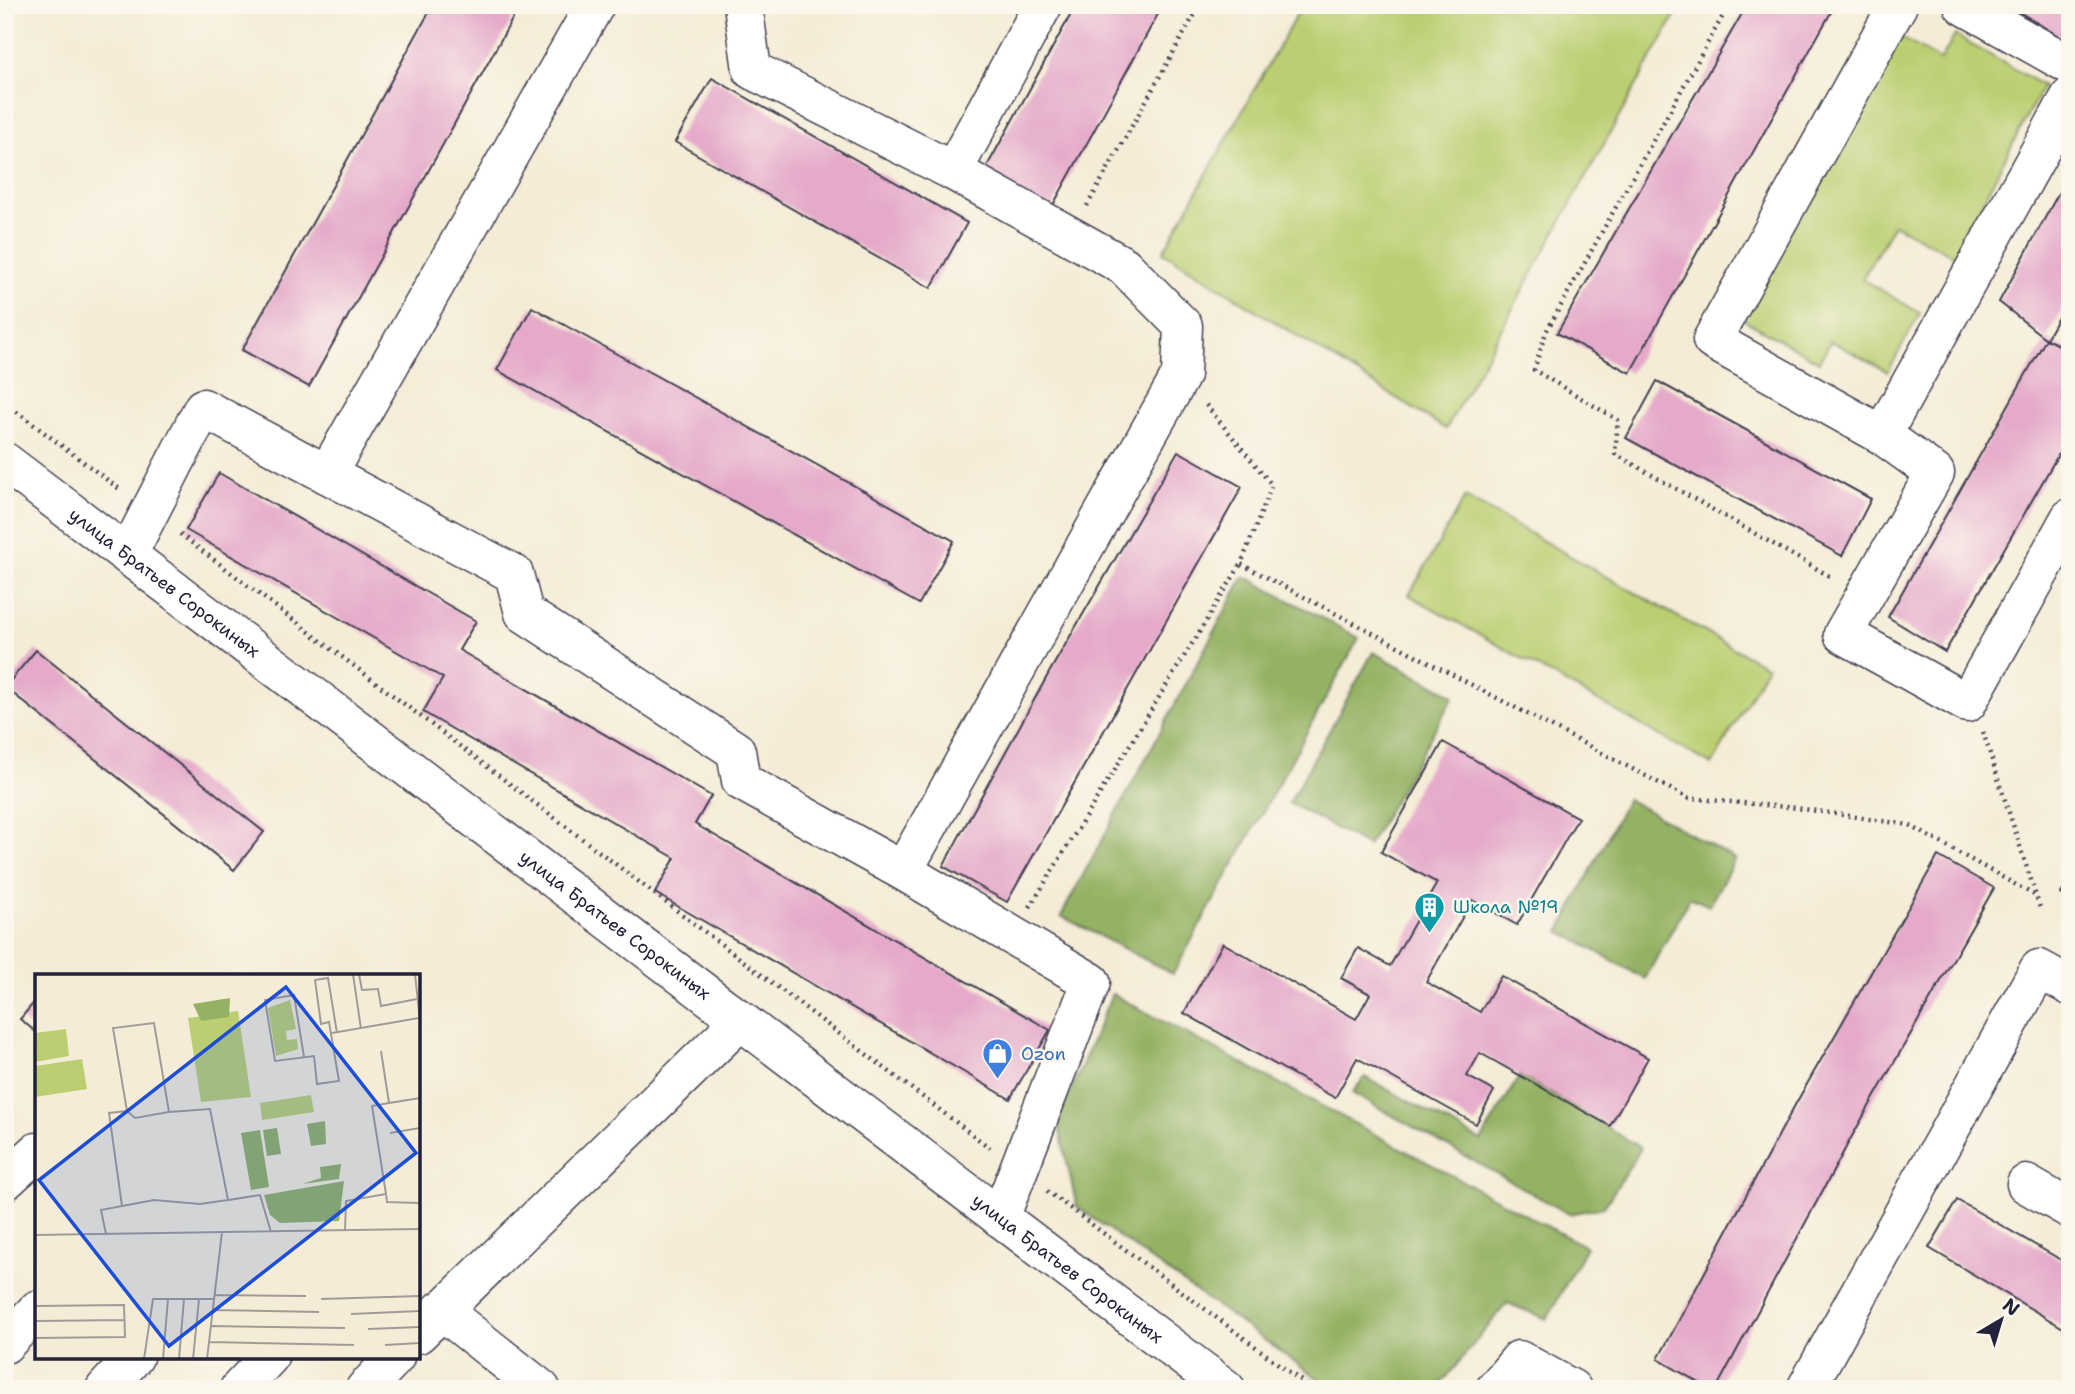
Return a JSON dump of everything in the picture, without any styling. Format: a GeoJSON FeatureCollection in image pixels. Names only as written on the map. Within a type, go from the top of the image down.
{"type":"FeatureCollection","features":[{"type":"Feature","properties":{"kind":"street"},"geometry":{"type":"LineString","coordinates":[[327,474],[595,5]]}},
{"type":"Feature","properties":{"kind":"street"},"geometry":{"type":"LineString","coordinates":[[743,5],[752,70],[953,170],[1124,266],[1182,326],[1181,375],[903,871]]}},
{"type":"Feature","properties":{"kind":"street"},"geometry":{"type":"LineString","coordinates":[[953,170],[1043,5]]}},
{"type":"Feature","properties":{"kind":"street"},"geometry":{"type":"LineString","coordinates":[[1898,5],[1712,341],[1882,435],[1936,474],[1843,634],[1967,703],[2070,517]]}},
{"type":"Feature","properties":{"kind":"street"},"geometry":{"type":"LineString","coordinates":[[1963,5],[2070,65]]}},
{"type":"Feature","properties":{"kind":"street"},"geometry":{"type":"LineString","coordinates":[[1882,435],[2070,97]]}},
{"type":"Feature","properties":{"kind":"street"},"geometry":{"type":"LineString","coordinates":[[128,554],[203,408],[514,573],[524,612],[736,751],[741,781],[903,871],[1091,982],[1000,1217]]}},
{"type":"Feature","properties":{"kind":"street","name":"улица Братьев Сорокиных"},"geometry":{"type":"LineString","coordinates":[[5,462],[1226,1389]]}},
{"type":"Feature","properties":{"kind":"street"},"geometry":{"type":"LineString","coordinates":[[1806,1389],[2039,969],[2070,986]]}},
{"type":"Feature","properties":{"kind":"street"},"geometry":{"type":"LineString","coordinates":[[541,1389],[425,1325],[741,1020]]}},
{"type":"Feature","properties":{"kind":"street"},"geometry":{"type":"LineString","coordinates":[[5,1181],[35,1154]]}},
{"type":"Feature","properties":{"kind":"street"},"geometry":{"type":"LineString","coordinates":[[2026,1184],[2070,1209]]}},
{"type":"Feature","properties":{"kind":"street"},"geometry":{"type":"LineString","coordinates":[[5,1344],[35,1312]]}},
{"type":"Feature","properties":{"kind":"street"},"geometry":{"type":"LineString","coordinates":[[104,1389],[133,1359]]}},
{"type":"Feature","properties":{"kind":"street"},"geometry":{"type":"LineString","coordinates":[[239,1389],[267,1359]]}},
{"type":"Feature","properties":{"kind":"street"},"geometry":{"type":"LineString","coordinates":[[1495,1389],[1519,1360],[1572,1389]]}},
{"type":"Feature","properties":{"kind":"path"},"geometry":{"type":"LineString","coordinates":[[1082,215],[1200,5]]}},
{"type":"Feature","properties":{"kind":"path"},"geometry":{"type":"LineString","coordinates":[[1729,5],[1546,332],[1534,370],[1618,419],[1615,454],[1864,596]]}},
{"type":"Feature","properties":{"kind":"path"},"geometry":{"type":"LineString","coordinates":[[1026,913],[1241,564],[1272,485],[1181,375]]}},
{"type":"Feature","properties":{"kind":"path"},"geometry":{"type":"LineString","coordinates":[[5,403],[1018,1170],[1312,1389]]}},
{"type":"Feature","properties":{"kind":"path"},"geometry":{"type":"LineString","coordinates":[[1241,564],[1688,798],[1797,808],[1909,825],[2036,896]]}},
{"type":"Feature","properties":{"kind":"path"},"geometry":{"type":"LineString","coordinates":[[1967,703],[1982,728],[2040,908]]}},
{"type":"Feature","properties":{"kind":"green space"},"geometry":{"type":"Polygon","coordinates":[[[1302,5],[1681,5],[1446,429],[1163,252],[1302,5]]]}},
{"type":"Feature","properties":{"kind":"green space"},"geometry":{"type":"Polygon","coordinates":[[[1896,35],[1941,60],[1955,35],[2043,86],[1954,256],[1894,224],[1862,279],[1920,313],[1888,372],[1831,341],[1819,362],[1739,317],[1896,35]]]}},
{"type":"Feature","properties":{"kind":"green space"},"geometry":{"type":"Polygon","coordinates":[[[1465,497],[1767,667],[1712,765],[1409,595],[1465,497]]]}},
{"type":"Feature","properties":{"kind":"green space"},"geometry":{"type":"Polygon","coordinates":[[[1244,576],[1359,638],[1173,974],[1061,916],[1244,576]]]}},
{"type":"Feature","properties":{"kind":"green space"},"geometry":{"type":"Polygon","coordinates":[[[1373,652],[1454,696],[1368,846],[1289,803],[1373,652]]]}},
{"type":"Feature","properties":{"kind":"green space"},"geometry":{"type":"Polygon","coordinates":[[[1627,799],[1735,859],[1709,906],[1690,897],[1645,979],[1560,931],[1627,799]]]}},
{"type":"Feature","properties":{"kind":"green space"},"geometry":{"type":"Polygon","coordinates":[[[1112,994],[1586,1247],[1547,1319],[1507,1303],[1437,1389],[1333,1389],[1077,1207],[1058,1122],[1112,994]]]}},
{"type":"Feature","properties":{"kind":"green space"},"geometry":{"type":"Polygon","coordinates":[[[1520,1075],[1641,1148],[1604,1207],[1569,1214],[1352,1093],[1365,1077],[1481,1141],[1520,1075]]]}},
{"type":"Feature","properties":{"kind":"building"},"geometry":{"type":"Polygon","coordinates":[[[433,5],[520,5],[309,387],[242,350],[433,5]]]}},
{"type":"Feature","properties":{"kind":"building"},"geometry":{"type":"Polygon","coordinates":[[[1076,5],[1163,5],[1041,227],[974,190],[1076,5]]]}},
{"type":"Feature","properties":{"kind":"building"},"geometry":{"type":"Polygon","coordinates":[[[1747,5],[1835,5],[1630,373],[1557,333],[1747,5]]]}},
{"type":"Feature","properties":{"kind":"building"},"geometry":{"type":"Polygon","coordinates":[[[2008,5],[2070,5],[2070,43],[2008,5]]]}},
{"type":"Feature","properties":{"kind":"building"},"geometry":{"type":"Polygon","coordinates":[[[712,78],[967,223],[931,288],[675,142],[712,78]]]}},
{"type":"Feature","properties":{"kind":"building"},"geometry":{"type":"Polygon","coordinates":[[[2070,172],[2070,296],[2046,339],[1999,302],[2070,172]]]}},
{"type":"Feature","properties":{"kind":"building"},"geometry":{"type":"Polygon","coordinates":[[[532,307],[954,541],[919,604],[497,370],[532,307]]]}},
{"type":"Feature","properties":{"kind":"building"},"geometry":{"type":"Polygon","coordinates":[[[2046,339],[2070,350],[2070,434],[1945,652],[1888,617],[2046,339]]]}},
{"type":"Feature","properties":{"kind":"building"},"geometry":{"type":"Polygon","coordinates":[[[1657,381],[1871,499],[1842,556],[1626,438],[1657,381]]]}},
{"type":"Feature","properties":{"kind":"building"},"geometry":{"type":"Polygon","coordinates":[[[1178,451],[1242,487],[1007,902],[943,866],[1050,671],[1178,451]]]}},
{"type":"Feature","properties":{"kind":"building"},"geometry":{"type":"Polygon","coordinates":[[[219,473],[476,621],[459,650],[711,796],[695,824],[1050,1030],[1010,1099],[655,893],[675,858],[423,712],[443,678],[186,530],[219,473]]]}},
{"type":"Feature","properties":{"kind":"building"},"geometry":{"type":"Polygon","coordinates":[[[36,650],[264,832],[234,870],[5,687],[36,650]]]}},
{"type":"Feature","properties":{"kind":"building","name":"Школа №19"},"geometry":{"type":"Polygon","coordinates":[[[1443,742],[1578,818],[1517,925],[1472,900],[1426,982],[1480,1012],[1501,976],[1648,1058],[1610,1126],[1480,1053],[1467,1076],[1494,1091],[1476,1124],[1357,1058],[1335,1098],[1184,1013],[1223,943],[1356,1019],[1370,994],[1341,978],[1358,948],[1390,966],[1437,883],[1381,852],[1443,742]]]}},
{"type":"Feature","properties":{"kind":"building"},"geometry":{"type":"Polygon","coordinates":[[[1938,856],[1994,888],[1851,1138],[1716,1389],[1710,1389],[1658,1359],[1795,1105],[1938,856]]]}},
{"type":"Feature","properties":{"kind":"building"},"geometry":{"type":"Polygon","coordinates":[[[2070,879],[2070,900],[2061,894],[2070,879]]]}},
{"type":"Feature","properties":{"kind":"building"},"geometry":{"type":"Polygon","coordinates":[[[35,1001],[35,1031],[20,1019],[35,1001]]]}},
{"type":"Feature","properties":{"kind":"building"},"geometry":{"type":"Polygon","coordinates":[[[1957,1200],[2070,1265],[2070,1332],[1929,1248],[1957,1200]]]}},
{"type":"Feature","properties":{"kind":"place","name":"Школа №19"},"geometry":{"type":"Point","coordinates":[1430,934]}},
{"type":"Feature","properties":{"kind":"place","name":"Ozon"},"geometry":{"type":"Point","coordinates":[998,1081]}}]}
